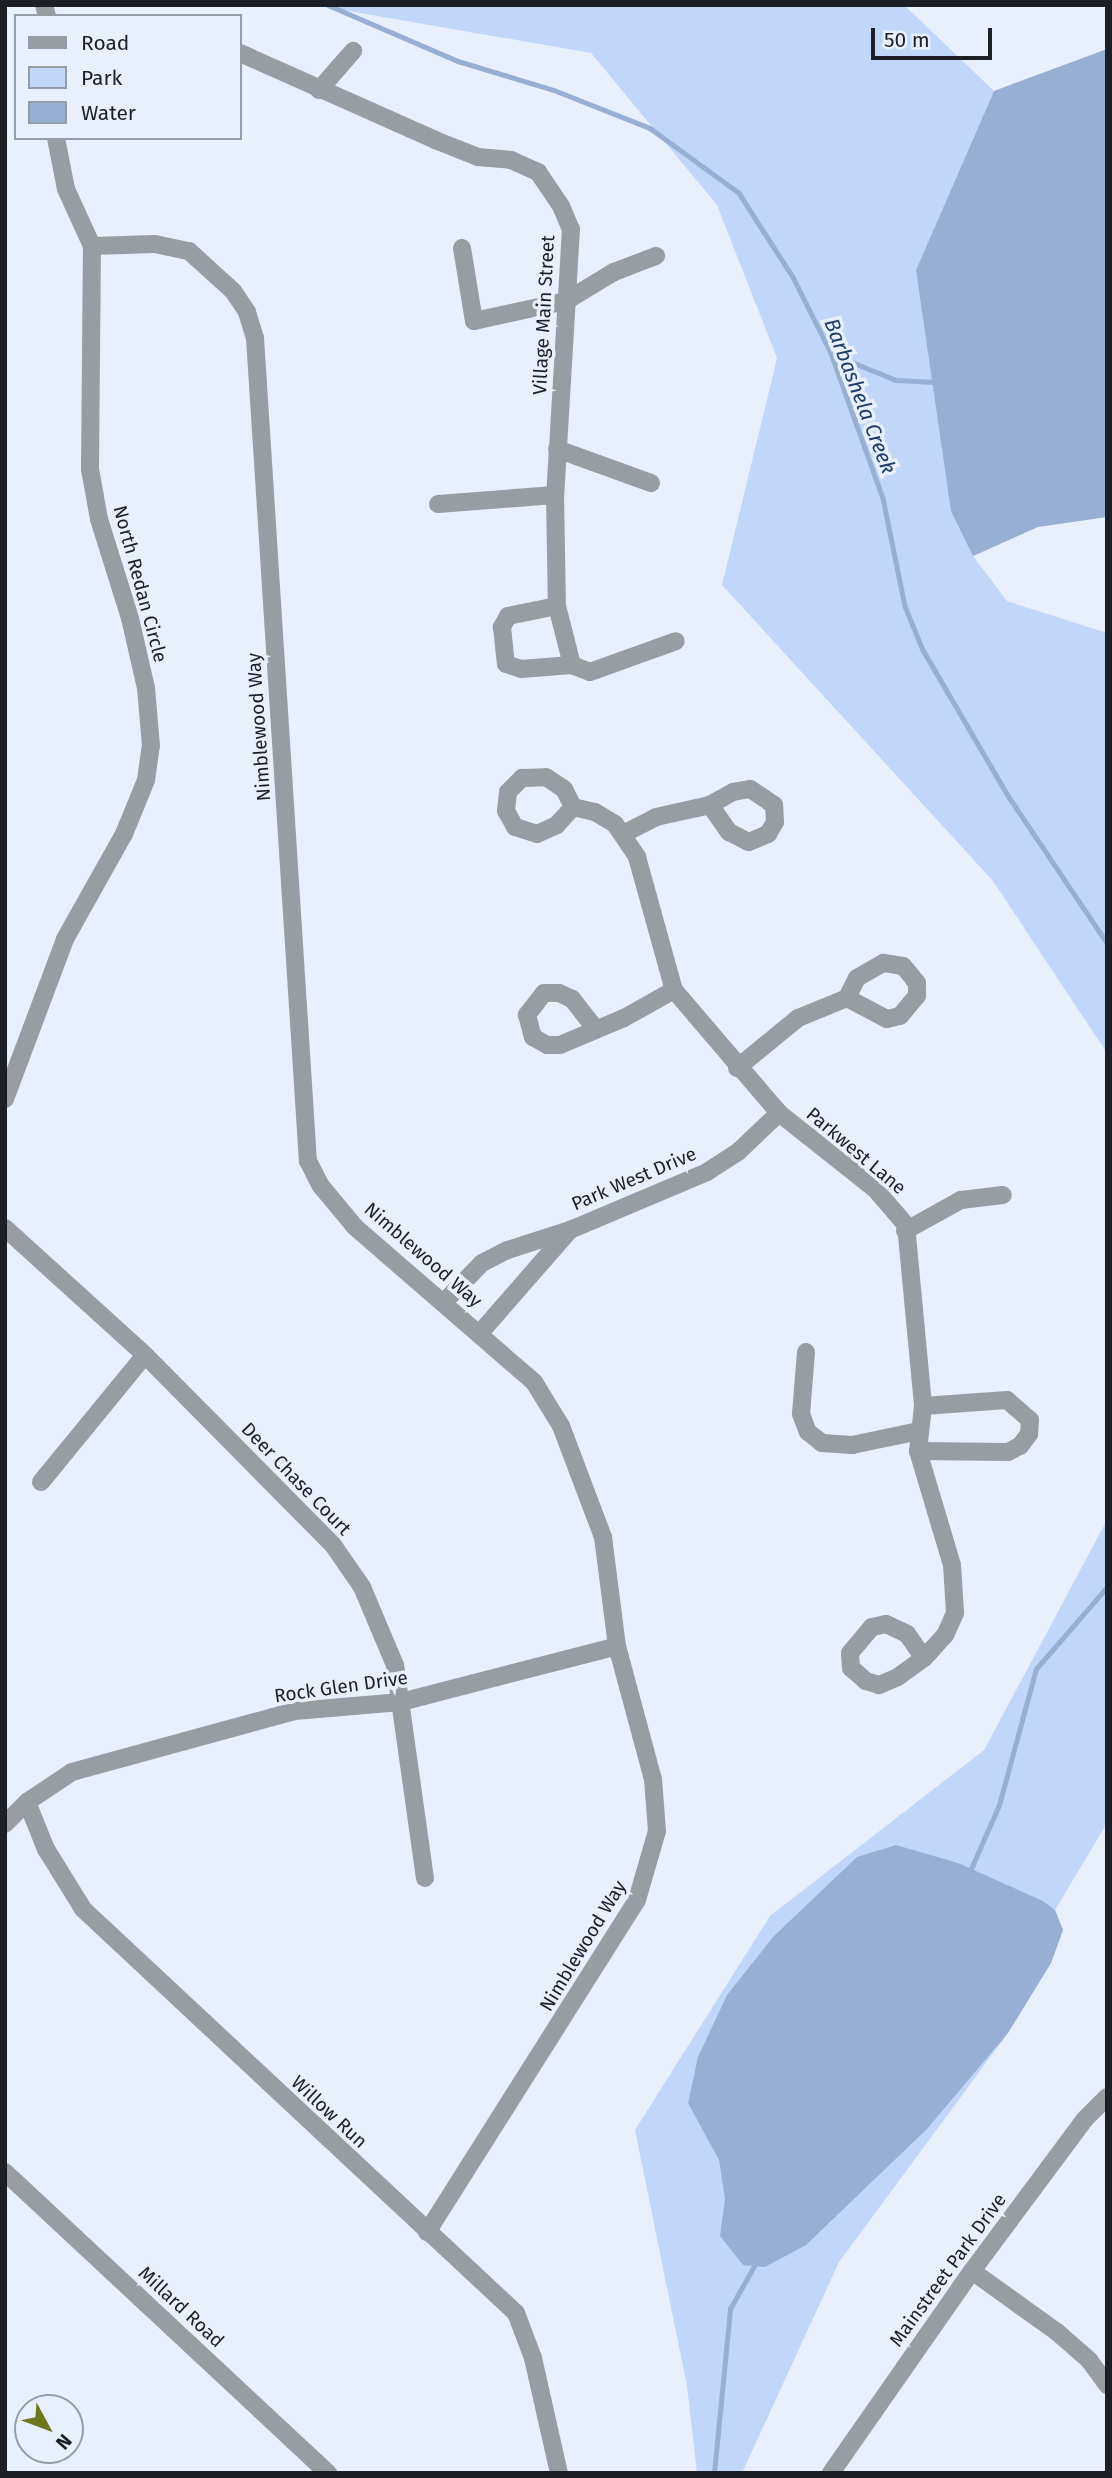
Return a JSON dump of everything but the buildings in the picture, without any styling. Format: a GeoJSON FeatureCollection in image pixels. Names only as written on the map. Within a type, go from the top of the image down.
{"type":"FeatureCollection","features":[{"type":"Feature","properties":{"kind":"street"},"geometry":{"type":"LineString","coordinates":[[319,90],[353,51]]}},
{"type":"Feature","properties":{"kind":"street","name":"Village Main Street"},"geometry":{"type":"LineString","coordinates":[[242,54],[319,90],[478,157],[511,160],[538,172],[571,229],[555,495],[557,606],[572,665]]}},
{"type":"Feature","properties":{"kind":"street","name":"North Redan Circle"},"geometry":{"type":"LineString","coordinates":[[5,1099],[65,939],[124,834],[146,780],[151,746],[146,688],[130,618],[99,519],[90,469],[92,246],[66,189],[56,140]]}},
{"type":"Feature","properties":{"kind":"street","name":"Nimblewood Way"},"geometry":{"type":"LineString","coordinates":[[92,246],[155,244],[189,251],[233,291],[247,312],[256,338],[308,1161],[321,1186],[355,1227],[534,1382],[583,1475],[603,1537],[617,1646],[656,1798],[657,1831],[647,1878],[596,1970],[427,2232]]}},
{"type":"Feature","properties":{"kind":"street"},"geometry":{"type":"LineString","coordinates":[[461,248],[474,321],[566,301],[614,272],[656,256]]}},
{"type":"Feature","properties":{"kind":"street"},"geometry":{"type":"LineString","coordinates":[[558,449],[651,483]]}},
{"type":"Feature","properties":{"kind":"street"},"geometry":{"type":"LineString","coordinates":[[438,504],[555,495]]}},
{"type":"Feature","properties":{"kind":"street"},"geometry":{"type":"LineString","coordinates":[[557,606],[508,616],[502,627],[506,664],[521,669],[572,665],[590,672],[676,641]]}},
{"type":"Feature","properties":{"kind":"street"},"geometry":{"type":"LineString","coordinates":[[573,807],[606,817],[623,834],[656,817],[710,805]]}},
{"type":"Feature","properties":{"kind":"street","name":"Parkwest Lane"},"geometry":{"type":"LineString","coordinates":[[623,834],[644,878],[674,990],[737,1068],[779,1113],[892,1206],[906,1225],[923,1406],[918,1451],[951,1565],[956,1601],[951,1624],[924,1658]]}},
{"type":"Feature","properties":{"kind":"street"},"geometry":{"type":"LineString","coordinates":[[594,1027],[624,1018],[674,990]]}},
{"type":"Feature","properties":{"kind":"street"},"geometry":{"type":"LineString","coordinates":[[737,1068],[798,1018],[847,998]]}},
{"type":"Feature","properties":{"kind":"street","name":"Park West Drive"},"geometry":{"type":"LineString","coordinates":[[444,1302],[482,1264],[707,1172],[738,1152],[779,1113]]}},
{"type":"Feature","properties":{"kind":"street"},"geometry":{"type":"LineString","coordinates":[[905,1231],[961,1200],[1003,1195]]}},
{"type":"Feature","properties":{"kind":"street","name":"Deer Chase Court"},"geometry":{"type":"LineString","coordinates":[[5,1228],[145,1354],[333,1545],[381,1623],[401,1702],[425,1878]]}},
{"type":"Feature","properties":{"kind":"street","name":"Park West Drive"},"geometry":{"type":"LineString","coordinates":[[480,1333],[570,1230]]}},
{"type":"Feature","properties":{"kind":"street"},"geometry":{"type":"LineString","coordinates":[[806,1352],[802,1414],[808,1432],[822,1443],[852,1445],[919,1431]]}},
{"type":"Feature","properties":{"kind":"street"},"geometry":{"type":"LineString","coordinates":[[41,1482],[145,1354]]}},
{"type":"Feature","properties":{"kind":"street"},"geometry":{"type":"LineString","coordinates":[[918,1451],[1008,1452],[1020,1446],[1029,1434],[1030,1420],[1007,1400],[923,1406]]}},
{"type":"Feature","properties":{"kind":"street","name":"Rock Glen Drive"},"geometry":{"type":"LineString","coordinates":[[5,1824],[27,1802],[72,1772],[295,1711],[401,1702],[617,1646]]}},
{"type":"Feature","properties":{"kind":"street","name":"Willow Run"},"geometry":{"type":"LineString","coordinates":[[27,1802],[46,1849],[83,1909],[516,2313],[533,2358],[559,2473]]}},
{"type":"Feature","properties":{"kind":"street","name":"Mainstreet Park Drive"},"geometry":{"type":"LineString","coordinates":[[831,2473],[972,2271],[1084,2119],[1107,2097]]}},
{"type":"Feature","properties":{"kind":"street","name":"Millard Road"},"geometry":{"type":"LineString","coordinates":[[5,2172],[328,2473]]}},
{"type":"Feature","properties":{"kind":"street"},"geometry":{"type":"LineString","coordinates":[[972,2271],[1057,2332],[1088,2360],[1107,2385]]}},
{"type":"Feature","properties":{"kind":"green space"},"geometry":{"type":"Polygon","coordinates":[[[314,5],[904,5],[994,91],[916,270],[973,556],[1007,601],[1107,633],[1107,1053],[993,881],[722,585],[777,358],[717,205],[591,53],[314,5]]]}},
{"type":"Feature","properties":{"kind":"green space"},"geometry":{"type":"Polygon","coordinates":[[[1107,1520],[1107,1823],[1055,1910],[1063,1930],[1051,1963],[1008,2033],[839,2262],[742,2473],[697,2473],[687,2386],[635,2130],[770,1916],[984,1750],[1107,1520]]]}},
{"type":"Feature","properties":{"kind":"water"},"geometry":{"type":"Polygon","coordinates":[[[1107,49],[1107,517],[1038,527],[973,556],[951,511],[916,270],[994,91],[1107,49]]]}},
{"type":"Feature","properties":{"kind":"water"},"geometry":{"type":"Polygon","coordinates":[[[896,1845],[958,1863],[1043,1901],[1055,1910],[1063,1930],[1051,1963],[1008,2033],[927,2129],[806,2245],[765,2267],[743,2265],[720,2236],[725,2199],[719,2160],[688,2103],[698,2057],[727,1995],[774,1936],[857,1857],[896,1845]]]}},
{"type":"Feature","properties":{"kind":"waterway","name":"Barbashela Creek"},"geometry":{"type":"LineString","coordinates":[[328,5],[458,61],[554,90],[650,128],[739,193],[793,277],[831,353],[883,498],[905,606],[923,650],[1007,794],[1107,943]]}},
{"type":"Feature","properties":{"kind":"waterway"},"geometry":{"type":"LineString","coordinates":[[832,354],[896,380],[935,382]]}},
{"type":"Feature","properties":{"kind":"waterway"},"geometry":{"type":"LineString","coordinates":[[971,1869],[999,1805],[1036,1669],[1107,1587]]}},
{"type":"Feature","properties":{"kind":"waterway"},"geometry":{"type":"LineString","coordinates":[[714,2473],[730,2309],[754,2266]]}}]}
